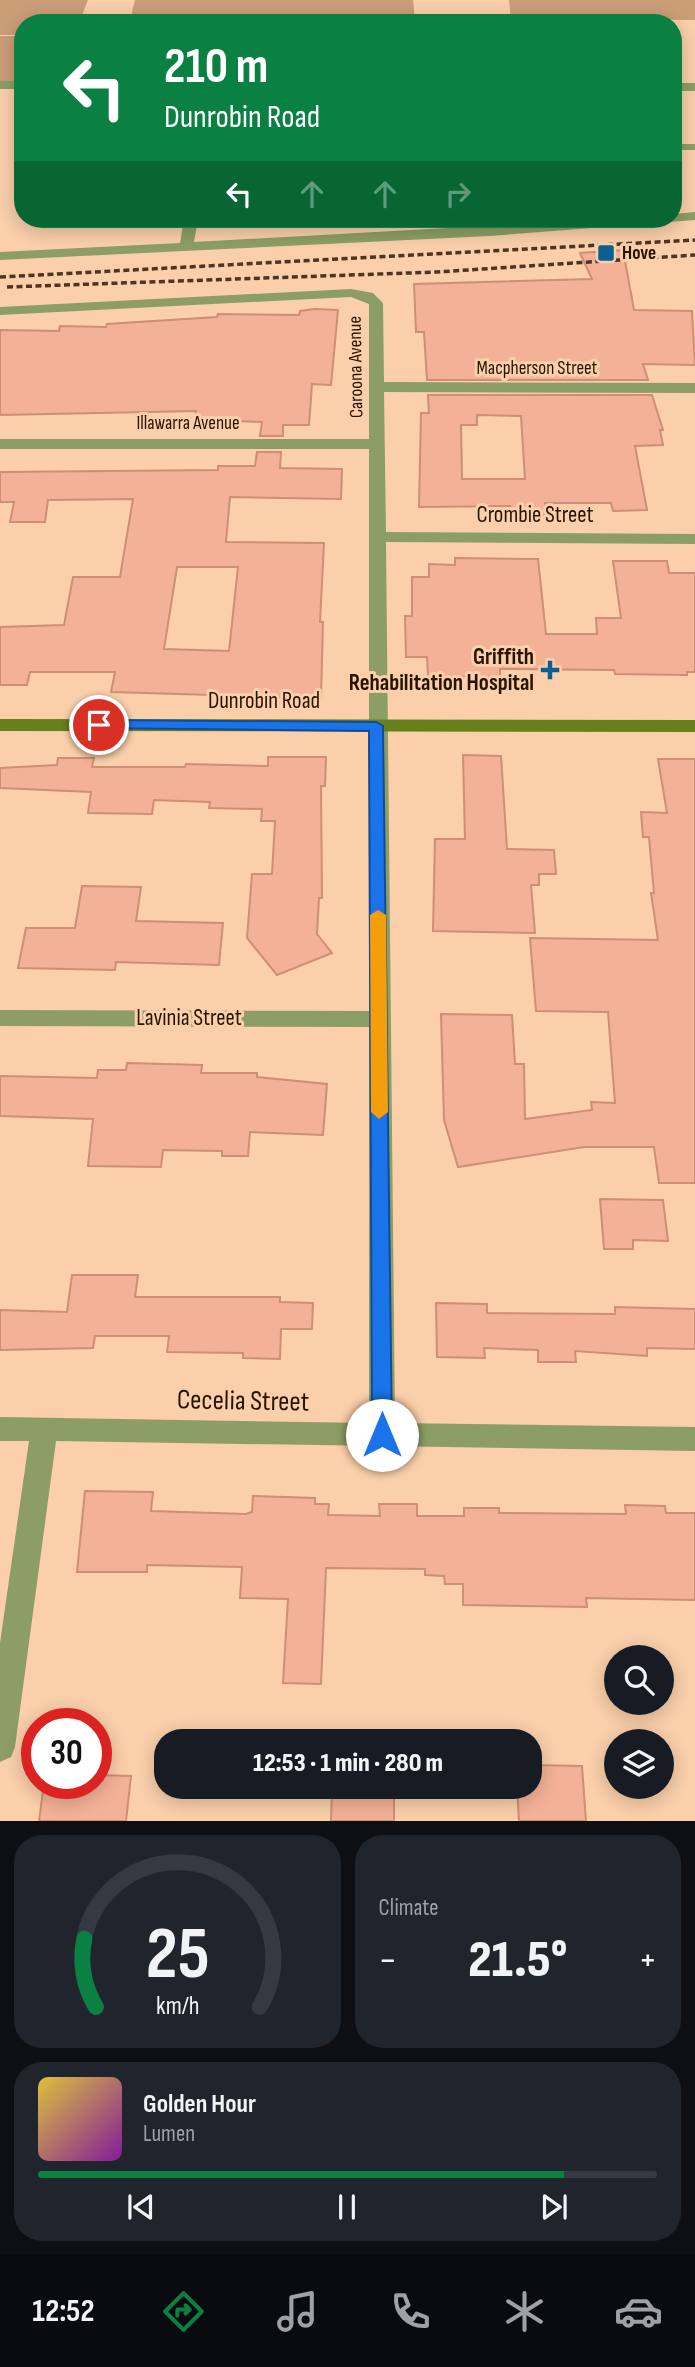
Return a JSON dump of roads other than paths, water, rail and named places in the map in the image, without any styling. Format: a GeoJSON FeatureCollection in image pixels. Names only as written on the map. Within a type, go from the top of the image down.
{"type":"FeatureCollection","features":[{"type":"Feature","properties":{"kind":"street"},"geometry":{"type":"LineString","coordinates":[[186,247],[189,228]]}},
{"type":"Feature","properties":{"kind":"street"},"geometry":{"type":"LineString","coordinates":[[0,256],[186,247],[448,228]]}},
{"type":"Feature","properties":{"kind":"street","name":"Caroona Avenue"},"geometry":{"type":"LineString","coordinates":[[0,311],[342,294],[368,296],[376,303],[376,726],[382,1435]]}},
{"type":"Feature","properties":{"kind":"street","name":"Macpherson Street"},"geometry":{"type":"LineString","coordinates":[[378,387],[695,388]]}},
{"type":"Feature","properties":{"kind":"street","name":"Illawarra Avenue"},"geometry":{"type":"LineString","coordinates":[[0,444],[377,444]]}},
{"type":"Feature","properties":{"kind":"street","name":"Crombie Street"},"geometry":{"type":"LineString","coordinates":[[376,537],[695,539]]}},
{"type":"Feature","properties":{"kind":"street","name":"Dunrobin Road"},"geometry":{"type":"LineString","coordinates":[[0,725],[695,726]]}},
{"type":"Feature","properties":{"kind":"street","name":"Lavinia Street"},"geometry":{"type":"LineString","coordinates":[[0,1018],[379,1019]]}},
{"type":"Feature","properties":{"kind":"street","name":"Cecelia Street"},"geometry":{"type":"LineString","coordinates":[[0,1429],[695,1439]]}},
{"type":"Feature","properties":{"kind":"street"},"geometry":{"type":"LineString","coordinates":[[0,1747],[44,1429]]}},
{"type":"Feature","properties":{"kind":"railway"},"geometry":{"type":"LineString","coordinates":[[0,277],[695,240]]}},
{"type":"Feature","properties":{"kind":"railway"},"geometry":{"type":"LineString","coordinates":[[7,287],[437,272],[695,255]]}},
{"type":"Feature","properties":{"kind":"place","name":"Hove"},"geometry":{"type":"Point","coordinates":[606,253]}},
{"type":"Feature","properties":{"kind":"place","name":"Griffith Rehabilitation Hospital"},"geometry":{"type":"Point","coordinates":[550,670]}}]}
